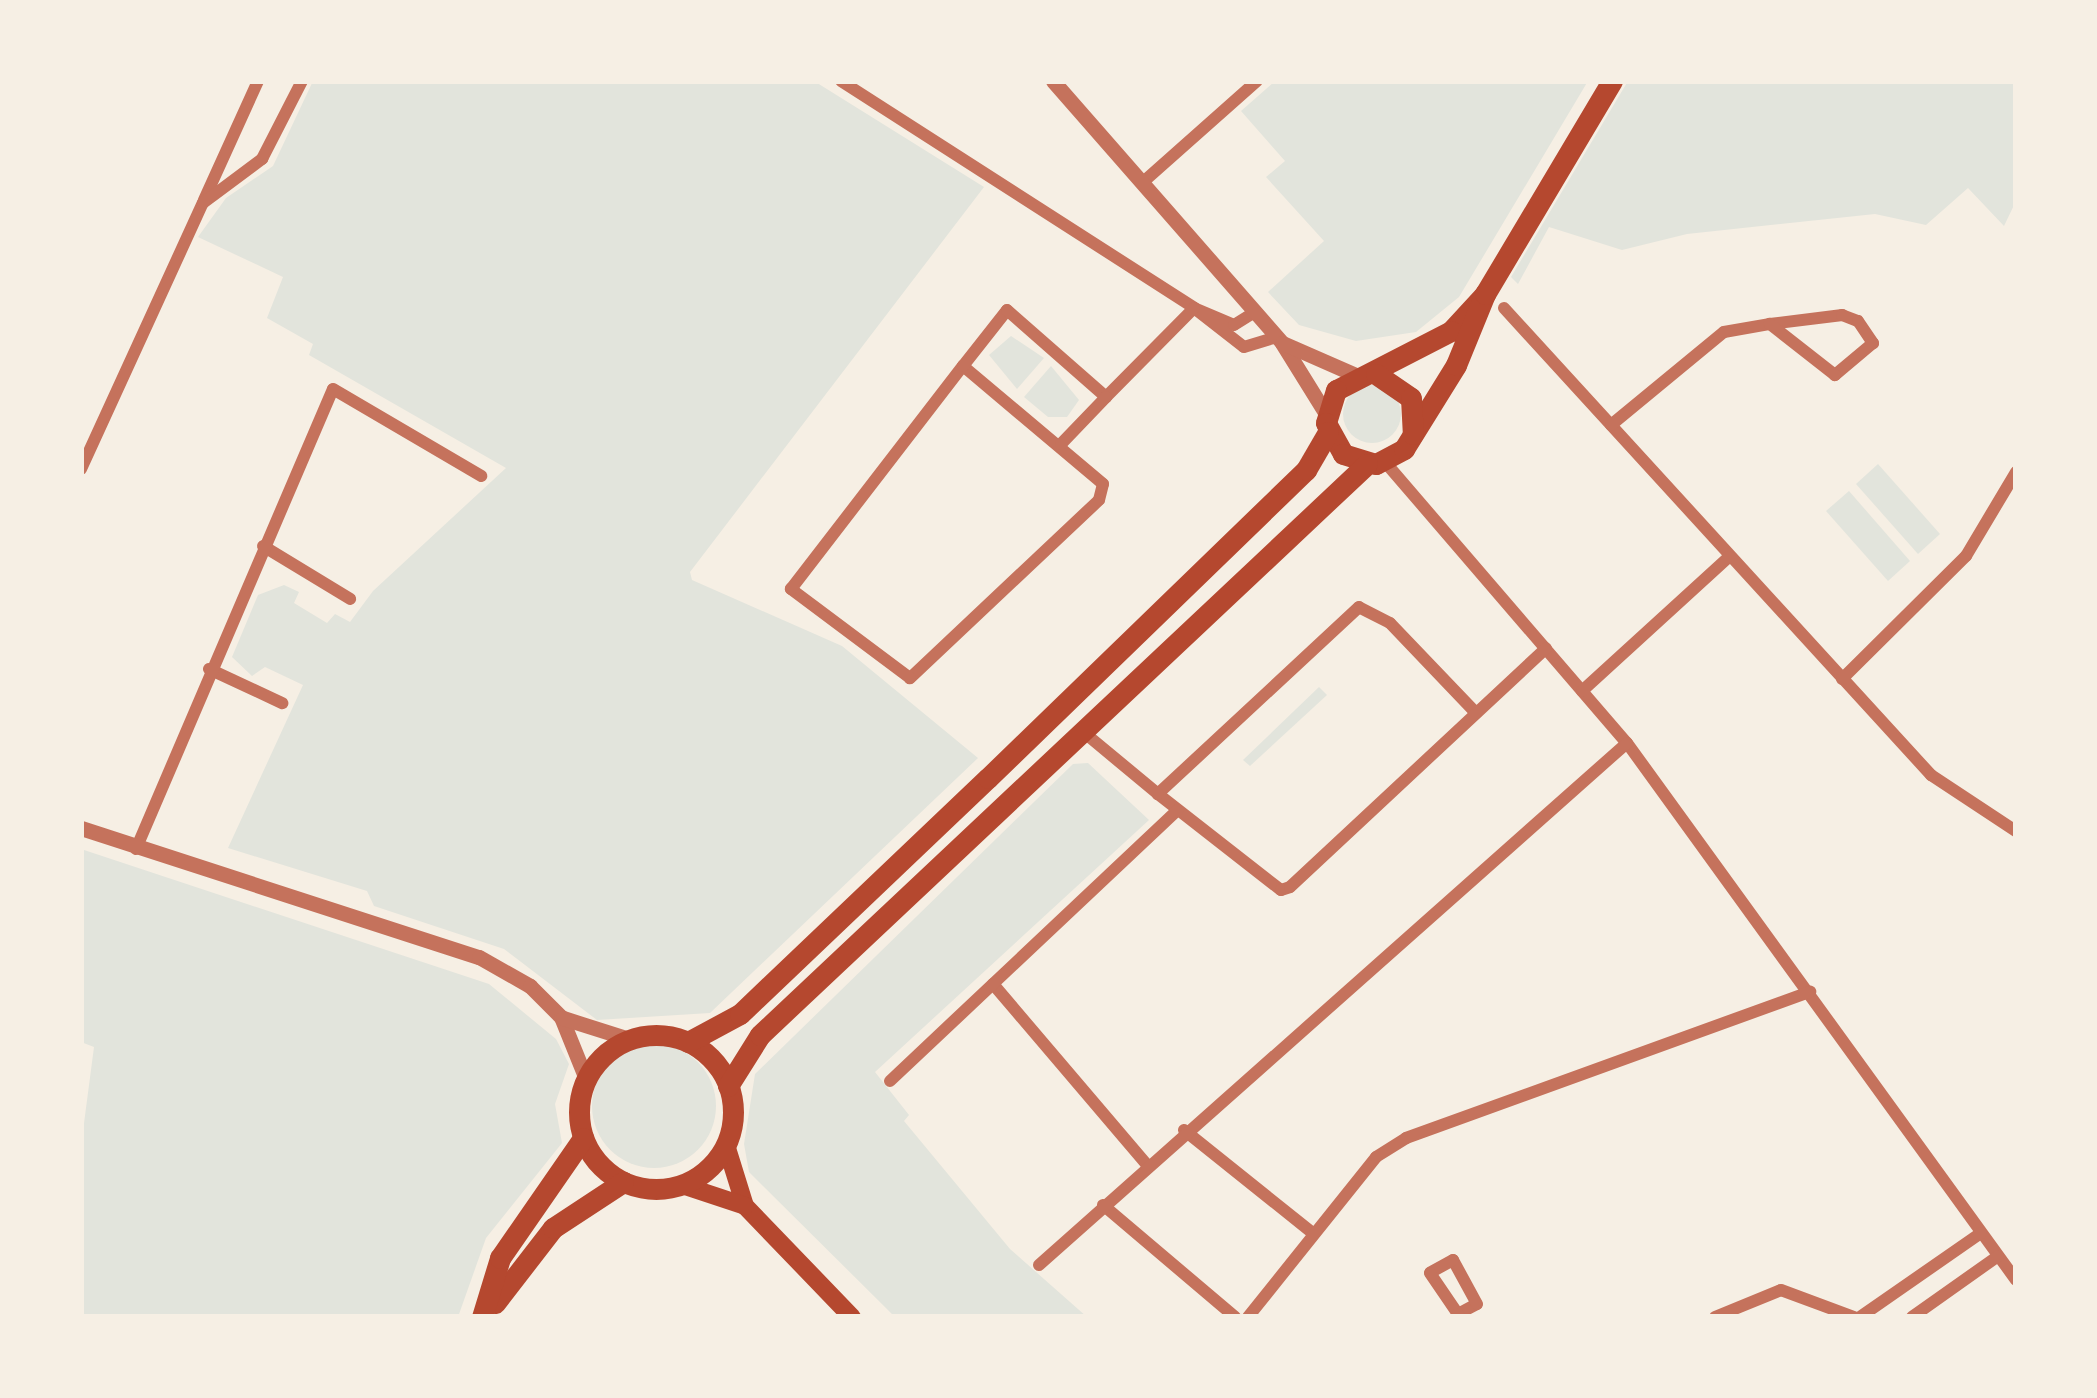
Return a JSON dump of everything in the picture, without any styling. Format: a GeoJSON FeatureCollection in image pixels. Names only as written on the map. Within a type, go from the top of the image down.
{"type":"FeatureCollection","features":[{"type":"Feature","properties":{"kind":"main road"},"geometry":{"type":"LineString","coordinates":[[852,1317],[746,1206],[726,1145],[728,1086],[760,1035],[1079,729],[1376,463],[1411,440],[1456,365],[1485,294],[1612,81]]}},
{"type":"Feature","properties":{"kind":"main road"},"geometry":{"type":"LineString","coordinates":[[484,1317],[500,1258],[583,1138],[586,1079],[629,1039],[688,1042],[740,1014],[1306,470],[1336,390],[1450,331],[1485,294]]}},
{"type":"Feature","properties":{"kind":"main road"},"geometry":{"type":"LineString","coordinates":[[1367,375],[1411,398],[1411,440]]}},
{"type":"Feature","properties":{"kind":"main road"},"geometry":{"type":"LineString","coordinates":[[1327,423],[1343,454],[1376,463]]}},
{"type":"Feature","properties":{"kind":"main road"},"geometry":{"type":"LineString","coordinates":[[688,1042],[728,1086]]}},
{"type":"Feature","properties":{"kind":"main road"},"geometry":{"type":"LineString","coordinates":[[583,1138],[623,1182]]}},
{"type":"Feature","properties":{"kind":"main road"},"geometry":{"type":"LineString","coordinates":[[682,1185],[726,1145]]}},
{"type":"Feature","properties":{"kind":"main road"},"geometry":{"type":"LineString","coordinates":[[484,1317],[553,1228],[623,1182],[682,1185],[746,1206]]}},
{"type":"Feature","properties":{"kind":"street"},"geometry":{"type":"LineString","coordinates":[[81,469],[258,81]]}},
{"type":"Feature","properties":{"kind":"street"},"geometry":{"type":"LineString","coordinates":[[202,203],[262,159],[302,81]]}},
{"type":"Feature","properties":{"kind":"street"},"geometry":{"type":"LineString","coordinates":[[841,81],[1194,308],[1244,347],[1280,340],[1367,375]]}},
{"type":"Feature","properties":{"kind":"street"},"geometry":{"type":"LineString","coordinates":[[1053,81],[1280,340],[1327,423]]}},
{"type":"Feature","properties":{"kind":"street"},"geometry":{"type":"LineString","coordinates":[[1142,183],[1257,81]]}},
{"type":"Feature","properties":{"kind":"street"},"geometry":{"type":"LineString","coordinates":[[1194,308],[1234,325],[1255,312]]}},
{"type":"Feature","properties":{"kind":"street"},"geometry":{"type":"LineString","coordinates":[[1061,444],[1194,308]]}},
{"type":"Feature","properties":{"kind":"street"},"geometry":{"type":"LineString","coordinates":[[1504,308],[1931,775],[2016,831]]}},
{"type":"Feature","properties":{"kind":"street"},"geometry":{"type":"LineString","coordinates":[[963,366],[1103,484],[1099,500],[910,678],[790,589],[963,366],[1007,310],[1106,397]]}},
{"type":"Feature","properties":{"kind":"street"},"geometry":{"type":"LineString","coordinates":[[1611,425],[1708,339],[1770,324],[1842,315],[1858,321],[1873,343],[1835,375],[1770,324]]}},
{"type":"Feature","properties":{"kind":"street"},"geometry":{"type":"LineString","coordinates":[[136,849],[209,669],[333,389],[482,476]]}},
{"type":"Feature","properties":{"kind":"street"},"geometry":{"type":"LineString","coordinates":[[1376,463],[1628,743],[2016,1280]]}},
{"type":"Feature","properties":{"kind":"street"},"geometry":{"type":"LineString","coordinates":[[1842,680],[1966,556],[2016,472]]}},
{"type":"Feature","properties":{"kind":"street"},"geometry":{"type":"LineString","coordinates":[[263,546],[350,599]]}},
{"type":"Feature","properties":{"kind":"street"},"geometry":{"type":"LineString","coordinates":[[1582,691],[1730,557]]}},
{"type":"Feature","properties":{"kind":"street"},"geometry":{"type":"LineString","coordinates":[[1158,794],[1359,607],[1375,609],[1475,713]]}},
{"type":"Feature","properties":{"kind":"street"},"geometry":{"type":"LineString","coordinates":[[1079,729],[1281,890],[1546,648]]}},
{"type":"Feature","properties":{"kind":"street"},"geometry":{"type":"LineString","coordinates":[[209,669],[282,703]]}},
{"type":"Feature","properties":{"kind":"street"},"geometry":{"type":"LineString","coordinates":[[1040,1265],[1146,1163],[1628,743]]}},
{"type":"Feature","properties":{"kind":"street"},"geometry":{"type":"LineString","coordinates":[[890,1082],[1178,810]]}},
{"type":"Feature","properties":{"kind":"street"},"geometry":{"type":"LineString","coordinates":[[81,828],[479,957],[530,986],[561,1016],[586,1079]]}},
{"type":"Feature","properties":{"kind":"street"},"geometry":{"type":"LineString","coordinates":[[993,984],[1146,1163]]}},
{"type":"Feature","properties":{"kind":"street"},"geometry":{"type":"LineString","coordinates":[[1248,1317],[1376,1157],[1406,1138],[1810,992]]}},
{"type":"Feature","properties":{"kind":"street"},"geometry":{"type":"LineString","coordinates":[[561,1016],[629,1039]]}},
{"type":"Feature","properties":{"kind":"street"},"geometry":{"type":"LineString","coordinates":[[1184,1130],[1314,1234]]}},
{"type":"Feature","properties":{"kind":"street"},"geometry":{"type":"LineString","coordinates":[[1103,1205],[1234,1317]]}},
{"type":"Feature","properties":{"kind":"street"},"geometry":{"type":"LineString","coordinates":[[1715,1317],[1781,1290],[1857,1317],[1875,1314],[1982,1233]]}},
{"type":"Feature","properties":{"kind":"street"},"geometry":{"type":"LineString","coordinates":[[1912,1317],[1998,1256]]}},
{"type":"Feature","properties":{"kind":"shaded area"},"geometry":{"type":"Polygon","coordinates":[[[313,81],[814,81],[984,187],[690,572],[692,580],[842,646],[978,758],[710,1013],[597,1020],[504,949],[374,906],[367,891],[228,848],[303,685],[265,667],[252,676],[232,657],[258,595],[284,585],[299,592],[294,603],[327,623],[335,614],[350,622],[373,591],[506,468],[309,355],[313,344],[267,318],[283,277],[198,237],[226,198],[273,166],[313,81]]]}},
{"type":"Feature","properties":{"kind":"shaded area"},"geometry":{"type":"Polygon","coordinates":[[[1275,81],[1588,81],[1459,297],[1416,332],[1356,341],[1299,325],[1268,292],[1324,241],[1266,177],[1285,161],[1241,111],[1275,81]]]}},
{"type":"Feature","properties":{"kind":"shaded area"},"geometry":{"type":"Polygon","coordinates":[[[1628,81],[2016,81],[2016,201],[2004,226],[1968,188],[1926,225],[1875,214],[1687,234],[1622,250],[1549,227],[1518,284],[1511,277],[1628,81]]]}},
{"type":"Feature","properties":{"kind":"shaded area"},"geometry":{"type":"Polygon","coordinates":[[[1011,336],[1044,358],[1017,389],[989,355],[1011,336]]]}},
{"type":"Feature","properties":{"kind":"shaded area"},"geometry":{"type":"Polygon","coordinates":[[[1051,366],[1079,400],[1067,417],[1048,417],[1024,397],[1051,366]]]}},
{"type":"Feature","properties":{"kind":"shaded area"},"geometry":{"type":"Polygon","coordinates":[[[1372,385],[1392,394],[1401,414],[1392,434],[1372,443],[1352,434],[1343,414],[1352,394],[1372,385]]]}},
{"type":"Feature","properties":{"kind":"shaded area"},"geometry":{"type":"Polygon","coordinates":[[[1878,464],[1940,534],[1918,554],[1856,484],[1878,464]]]}},
{"type":"Feature","properties":{"kind":"shaded area"},"geometry":{"type":"Polygon","coordinates":[[[1849,491],[1910,561],[1888,581],[1826,511],[1849,491]]]}},
{"type":"Feature","properties":{"kind":"shaded area"},"geometry":{"type":"Polygon","coordinates":[[[1319,687],[1327,695],[1250,766],[1243,760],[1319,687]]]}},
{"type":"Feature","properties":{"kind":"shaded area"},"geometry":{"type":"Polygon","coordinates":[[[1088,763],[1149,820],[875,1072],[909,1115],[904,1121],[1010,1249],[1087,1317],[895,1317],[749,1172],[744,1144],[755,1074],[1073,764],[1088,763]]]}},
{"type":"Feature","properties":{"kind":"shaded area"},"geometry":{"type":"Polygon","coordinates":[[[81,849],[489,984],[556,1039],[569,1064],[555,1104],[562,1143],[486,1238],[458,1317],[81,1317],[81,1146],[94,1047],[81,1042],[81,849]]]}},
{"type":"Feature","properties":{"kind":"shaded area"},"geometry":{"type":"Polygon","coordinates":[[[654,1044],[678,1049],[698,1062],[711,1082],[716,1106],[711,1130],[698,1150],[678,1163],[654,1168],[630,1163],[610,1150],[597,1130],[592,1106],[597,1082],[610,1062],[630,1049],[654,1044]]]}}]}
